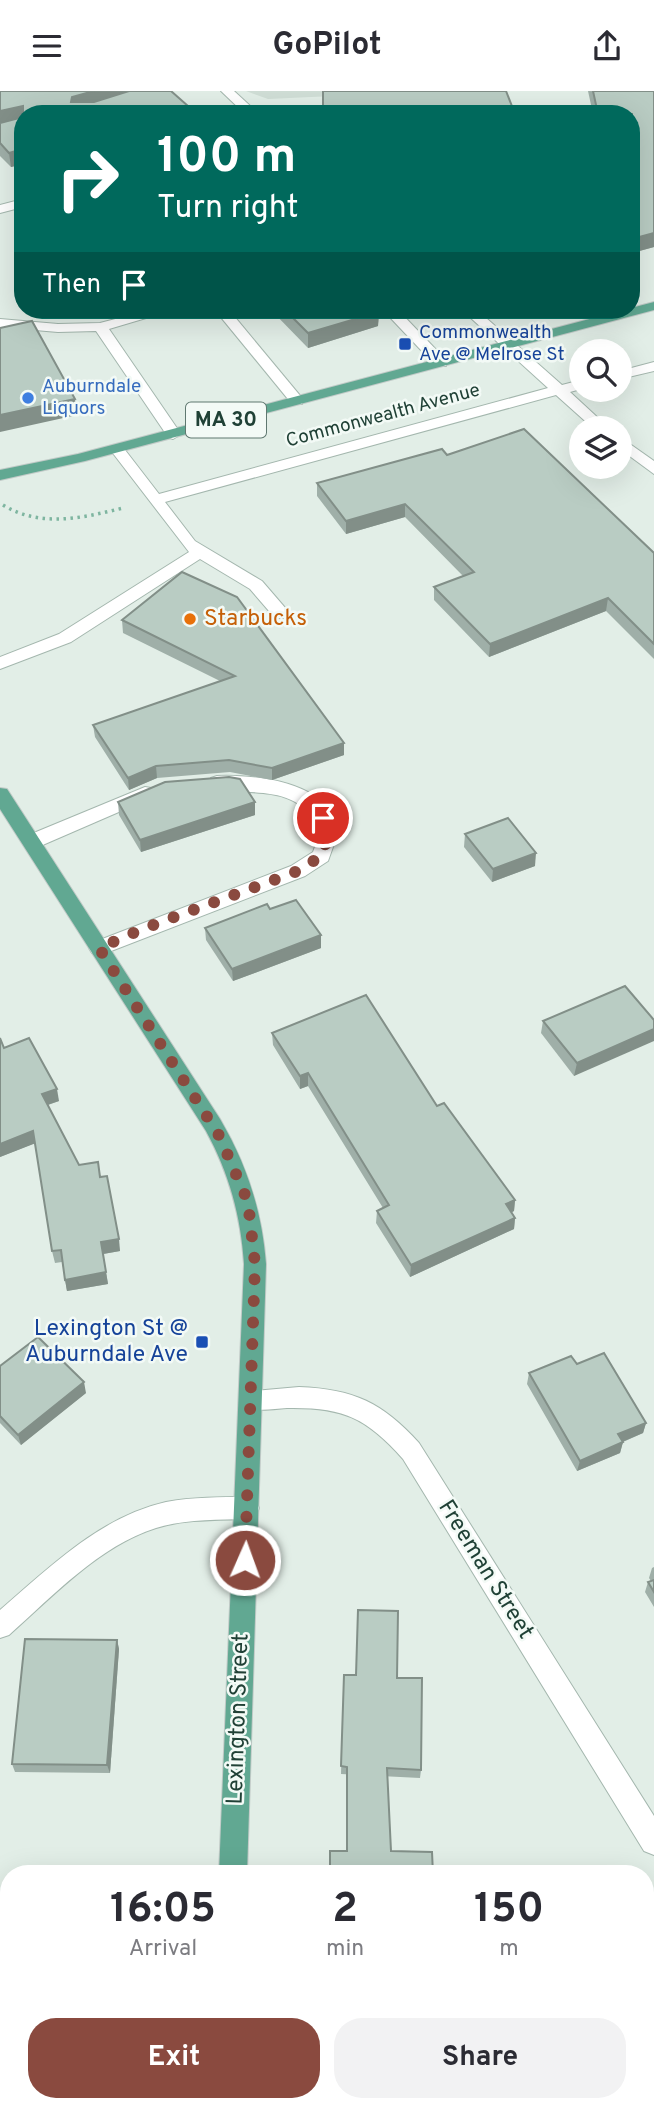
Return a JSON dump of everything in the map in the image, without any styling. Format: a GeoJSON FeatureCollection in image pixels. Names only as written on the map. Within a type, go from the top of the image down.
{"type":"FeatureCollection","features":[{"type":"Feature","properties":{"kind":"main road","name":"Commonwealth Avenue"},"geometry":{"type":"LineString","coordinates":[[0,477],[117,449],[605,319]]}},
{"type":"Feature","properties":{"kind":"main road","name":"Lexington Street"},"geometry":{"type":"LineString","coordinates":[[0,794],[213,1125],[239,1175],[253,1232],[251,1399],[233,1865]]}},
{"type":"Feature","properties":{"kind":"street"},"geometry":{"type":"LineString","coordinates":[[227,91],[243,105]]}},
{"type":"Feature","properties":{"kind":"street"},"geometry":{"type":"LineString","coordinates":[[0,323],[58,328],[100,327],[131,319]]}},
{"type":"Feature","properties":{"kind":"street"},"geometry":{"type":"LineString","coordinates":[[229,319],[297,401]]}},
{"type":"Feature","properties":{"kind":"street"},"geometry":{"type":"LineString","coordinates":[[399,319],[441,363]]}},
{"type":"Feature","properties":{"kind":"street"},"geometry":{"type":"LineString","coordinates":[[479,319],[588,416]]}},
{"type":"Feature","properties":{"kind":"street"},"geometry":{"type":"LineString","coordinates":[[100,327],[173,434]]}},
{"type":"Feature","properties":{"kind":"street"},"geometry":{"type":"LineString","coordinates":[[632,372],[654,366]]}},
{"type":"Feature","properties":{"kind":"street","name":"Commonwealth Avenue"},"geometry":{"type":"LineString","coordinates":[[155,500],[569,387]]}},
{"type":"Feature","properties":{"kind":"street"},"geometry":{"type":"LineString","coordinates":[[117,449],[180,535],[198,553],[256,585],[281,614]]}},
{"type":"Feature","properties":{"kind":"street"},"geometry":{"type":"LineString","coordinates":[[632,452],[654,469]]}},
{"type":"Feature","properties":{"kind":"street"},"geometry":{"type":"LineString","coordinates":[[0,663],[65,638],[198,553]]}},
{"type":"Feature","properties":{"kind":"street"},"geometry":{"type":"LineString","coordinates":[[99,948],[298,871],[321,856],[330,830],[315,806],[285,791],[230,781],[203,783]]}},
{"type":"Feature","properties":{"kind":"street"},"geometry":{"type":"LineString","coordinates":[[31,842],[163,786]]}},
{"type":"Feature","properties":{"kind":"street","name":"Freeman Street"},"geometry":{"type":"LineString","coordinates":[[251,1399],[339,1401],[377,1415],[396,1432],[411,1451],[654,1841]]}},
{"type":"Feature","properties":{"kind":"street"},"geometry":{"type":"LineString","coordinates":[[0,1626],[85,1556],[135,1524],[184,1511],[247,1508]]}},
{"type":"Feature","properties":{"kind":"path"},"geometry":{"type":"LineString","coordinates":[[0,502],[15,515],[39,520],[113,510],[155,500]]}},
{"type":"Feature","properties":{"kind":"shaded area"},"geometry":{"type":"Polygon","coordinates":[[[246,91],[442,91],[268,99],[246,91]]]}},
{"type":"Feature","properties":{"kind":"building"},"geometry":{"type":"Polygon","coordinates":[[[0,91],[94,91],[72,97],[71,102],[94,102],[129,91],[171,91],[187,105],[14,105],[14,108],[0,111],[0,91]]]}},
{"type":"Feature","properties":{"kind":"building"},"geometry":{"type":"Polygon","coordinates":[[[323,91],[506,91],[511,105],[323,105],[323,91]]]}},
{"type":"Feature","properties":{"kind":"building"},"geometry":{"type":"Polygon","coordinates":[[[593,91],[654,91],[654,233],[640,237],[640,105],[596,105],[593,91]]]}},
{"type":"Feature","properties":{"kind":"building"},"geometry":{"type":"Polygon","coordinates":[[[14,119],[14,152],[9,153],[0,143],[0,123],[14,119]]]}},
{"type":"Feature","properties":{"kind":"building"},"geometry":{"type":"Polygon","coordinates":[[[294,319],[355,319],[308,333],[294,319]]]}},
{"type":"Feature","properties":{"kind":"building"},"geometry":{"type":"Polygon","coordinates":[[[32,321],[75,399],[0,415],[0,328],[32,321]]]}},
{"type":"Feature","properties":{"kind":"building"},"geometry":{"type":"Polygon","coordinates":[[[524,429],[569,472],[569,479],[576,479],[654,553],[654,644],[608,598],[490,644],[434,587],[474,572],[405,504],[346,521],[317,483],[442,449],[447,455],[524,429]]]}},
{"type":"Feature","properties":{"kind":"building"},"geometry":{"type":"Polygon","coordinates":[[[182,572],[237,597],[344,743],[272,768],[229,760],[156,766],[128,778],[93,725],[235,676],[122,620],[182,572]]]}},
{"type":"Feature","properties":{"kind":"building"},"geometry":{"type":"Polygon","coordinates":[[[229,777],[240,779],[255,802],[140,840],[118,802],[165,782],[229,777]]]}},
{"type":"Feature","properties":{"kind":"building"},"geometry":{"type":"Polygon","coordinates":[[[508,818],[536,853],[493,869],[465,834],[508,818]]]}},
{"type":"Feature","properties":{"kind":"building"},"geometry":{"type":"Polygon","coordinates":[[[296,900],[321,935],[232,969],[205,928],[267,904],[270,909],[296,900]]]}},
{"type":"Feature","properties":{"kind":"building"},"geometry":{"type":"Polygon","coordinates":[[[625,986],[654,1020],[654,1029],[577,1063],[543,1021],[625,986]]]}},
{"type":"Feature","properties":{"kind":"building"},"geometry":{"type":"Polygon","coordinates":[[[366,995],[437,1106],[444,1103],[515,1200],[506,1204],[515,1218],[411,1265],[377,1211],[389,1205],[308,1073],[300,1076],[272,1033],[366,995]]]}},
{"type":"Feature","properties":{"kind":"building"},"geometry":{"type":"Polygon","coordinates":[[[0,1038],[4,1048],[29,1038],[57,1089],[42,1094],[79,1165],[98,1162],[100,1177],[107,1176],[119,1239],[101,1242],[106,1272],[65,1280],[61,1250],[52,1251],[33,1131],[0,1144],[0,1038]]]}},
{"type":"Feature","properties":{"kind":"building"},"geometry":{"type":"Polygon","coordinates":[[[38,1337],[84,1382],[18,1435],[0,1416],[0,1366],[38,1337]]]}},
{"type":"Feature","properties":{"kind":"building"},"geometry":{"type":"Polygon","coordinates":[[[604,1353],[646,1423],[618,1434],[623,1442],[580,1461],[529,1373],[571,1356],[577,1364],[604,1353]]]}},
{"type":"Feature","properties":{"kind":"building"},"geometry":{"type":"Polygon","coordinates":[[[654,1580],[654,1592],[648,1582],[654,1580]]]}},
{"type":"Feature","properties":{"kind":"building"},"geometry":{"type":"Polygon","coordinates":[[[358,1610],[398,1611],[397,1678],[422,1678],[421,1770],[387,1768],[391,1851],[432,1852],[433,1865],[330,1865],[330,1851],[347,1851],[347,1767],[341,1766],[344,1675],[356,1675],[358,1610]]]}},
{"type":"Feature","properties":{"kind":"building"},"geometry":{"type":"Polygon","coordinates":[[[25,1639],[117,1640],[107,1765],[12,1764],[25,1639]]]}},
{"type":"Feature","properties":{"kind":"place","name":"Commonwealth Ave @ Melrose St"},"geometry":{"type":"Point","coordinates":[405,344]}},
{"type":"Feature","properties":{"kind":"place","name":"Auburndale Liquors"},"geometry":{"type":"Point","coordinates":[28,398]}},
{"type":"Feature","properties":{"kind":"place","name":"Starbucks"},"geometry":{"type":"Point","coordinates":[190,619]}},
{"type":"Feature","properties":{"kind":"place","name":"Lexington St @ Auburndale Ave"},"geometry":{"type":"Point","coordinates":[202,1342]}},
{"type":"Feature","properties":{"kind":"route"},"geometry":{"type":"LineString","coordinates":[[245,1560],[255,1264],[248,1202],[228,1150],[99,948],[298,871],[321,856],[330,830],[323,818]]}}]}
